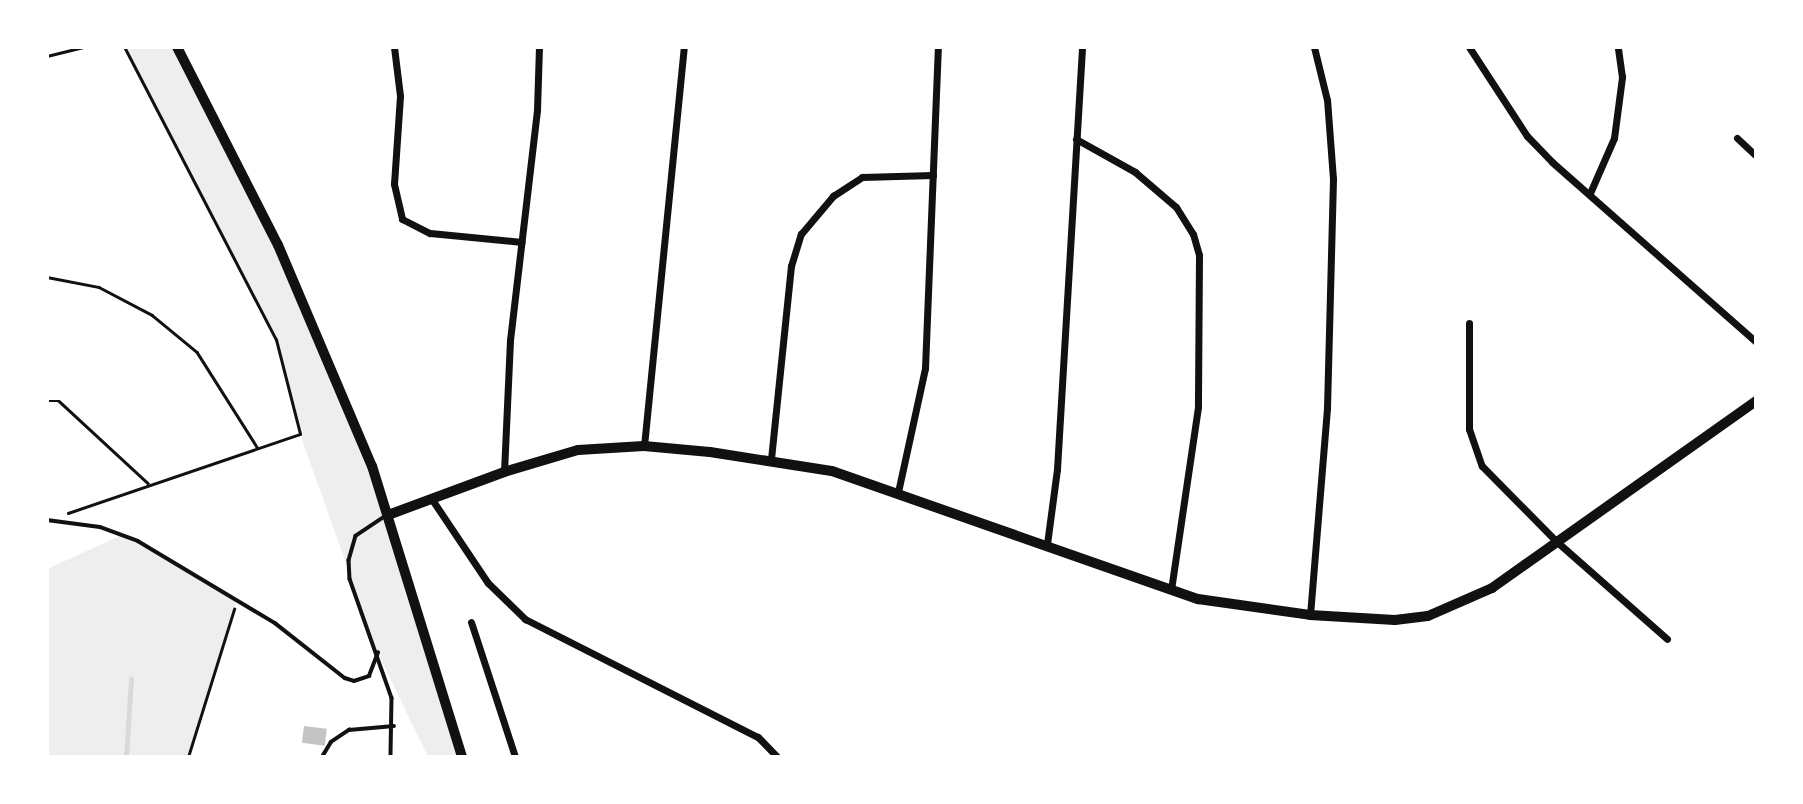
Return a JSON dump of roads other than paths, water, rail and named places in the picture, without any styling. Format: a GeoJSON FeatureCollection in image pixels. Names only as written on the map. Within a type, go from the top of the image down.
{"type":"FeatureCollection","features":[{"type":"Feature","properties":{"kind":"main road"},"geometry":{"type":"LineString","coordinates":[[177,47],[278,245],[341,389],[388,515],[462,757]]}},
{"type":"Feature","properties":{"kind":"street"},"geometry":{"type":"LineString","coordinates":[[394,47],[400,86],[395,204],[402,219],[430,233],[522,242]]}},
{"type":"Feature","properties":{"kind":"street"},"geometry":{"type":"LineString","coordinates":[[504,472],[507,380],[539,47]]}},
{"type":"Feature","properties":{"kind":"street"},"geometry":{"type":"LineString","coordinates":[[644,446],[684,47]]}},
{"type":"Feature","properties":{"kind":"street"},"geometry":{"type":"LineString","coordinates":[[898,492],[925,368],[938,47]]}},
{"type":"Feature","properties":{"kind":"street"},"geometry":{"type":"LineString","coordinates":[[1046,544],[1057,470],[1082,47]]}},
{"type":"Feature","properties":{"kind":"street"},"geometry":{"type":"LineString","coordinates":[[1310,615],[1327,408],[1333,179],[1327,100],[1314,47]]}},
{"type":"Feature","properties":{"kind":"street"},"geometry":{"type":"LineString","coordinates":[[1469,47],[1527,136],[1756,342]]}},
{"type":"Feature","properties":{"kind":"street"},"geometry":{"type":"LineString","coordinates":[[1590,193],[1614,138],[1622,77],[1618,47]]}},
{"type":"Feature","properties":{"kind":"street"},"geometry":{"type":"LineString","coordinates":[[1737,138],[1756,156]]}},
{"type":"Feature","properties":{"kind":"street"},"geometry":{"type":"LineString","coordinates":[[1076,139],[1135,172],[1176,207],[1194,234],[1199,254],[1198,407],[1171,590]]}},
{"type":"Feature","properties":{"kind":"street"},"geometry":{"type":"LineString","coordinates":[[771,459],[791,266],[801,234],[833,196],[862,177],[933,175]]}},
{"type":"Feature","properties":{"kind":"street"},"geometry":{"type":"LineString","coordinates":[[1469,323],[1471,442],[1492,478],[1556,541],[1667,639]]}},
{"type":"Feature","properties":{"kind":"street"},"geometry":{"type":"LineString","coordinates":[[388,515],[504,472],[578,450],[644,446],[771,459],[832,471],[1171,590],[1220,604],[1367,620],[1428,616],[1492,588],[1756,401]]}},
{"type":"Feature","properties":{"kind":"street"},"geometry":{"type":"LineString","coordinates":[[431,498],[488,583],[526,619],[758,737],[777,757]]}},
{"type":"Feature","properties":{"kind":"street"},"geometry":{"type":"LineString","coordinates":[[471,622],[515,757]]}},
{"type":"Feature","properties":{"kind":"lane"},"geometry":{"type":"LineString","coordinates":[[388,515],[356,536],[349,560],[350,579],[392,698],[394,726],[391,757]]}},
{"type":"Feature","properties":{"kind":"lane"},"geometry":{"type":"LineString","coordinates":[[48,520],[100,527],[138,541],[275,623],[345,678],[354,681],[369,676],[377,653]]}},
{"type":"Feature","properties":{"kind":"lane"},"geometry":{"type":"LineString","coordinates":[[322,757],[331,741],[349,730],[394,726]]}},
{"type":"Feature","properties":{"kind":"waterway"},"geometry":{"type":"LineString","coordinates":[[126,757],[131,679]]}}]}
